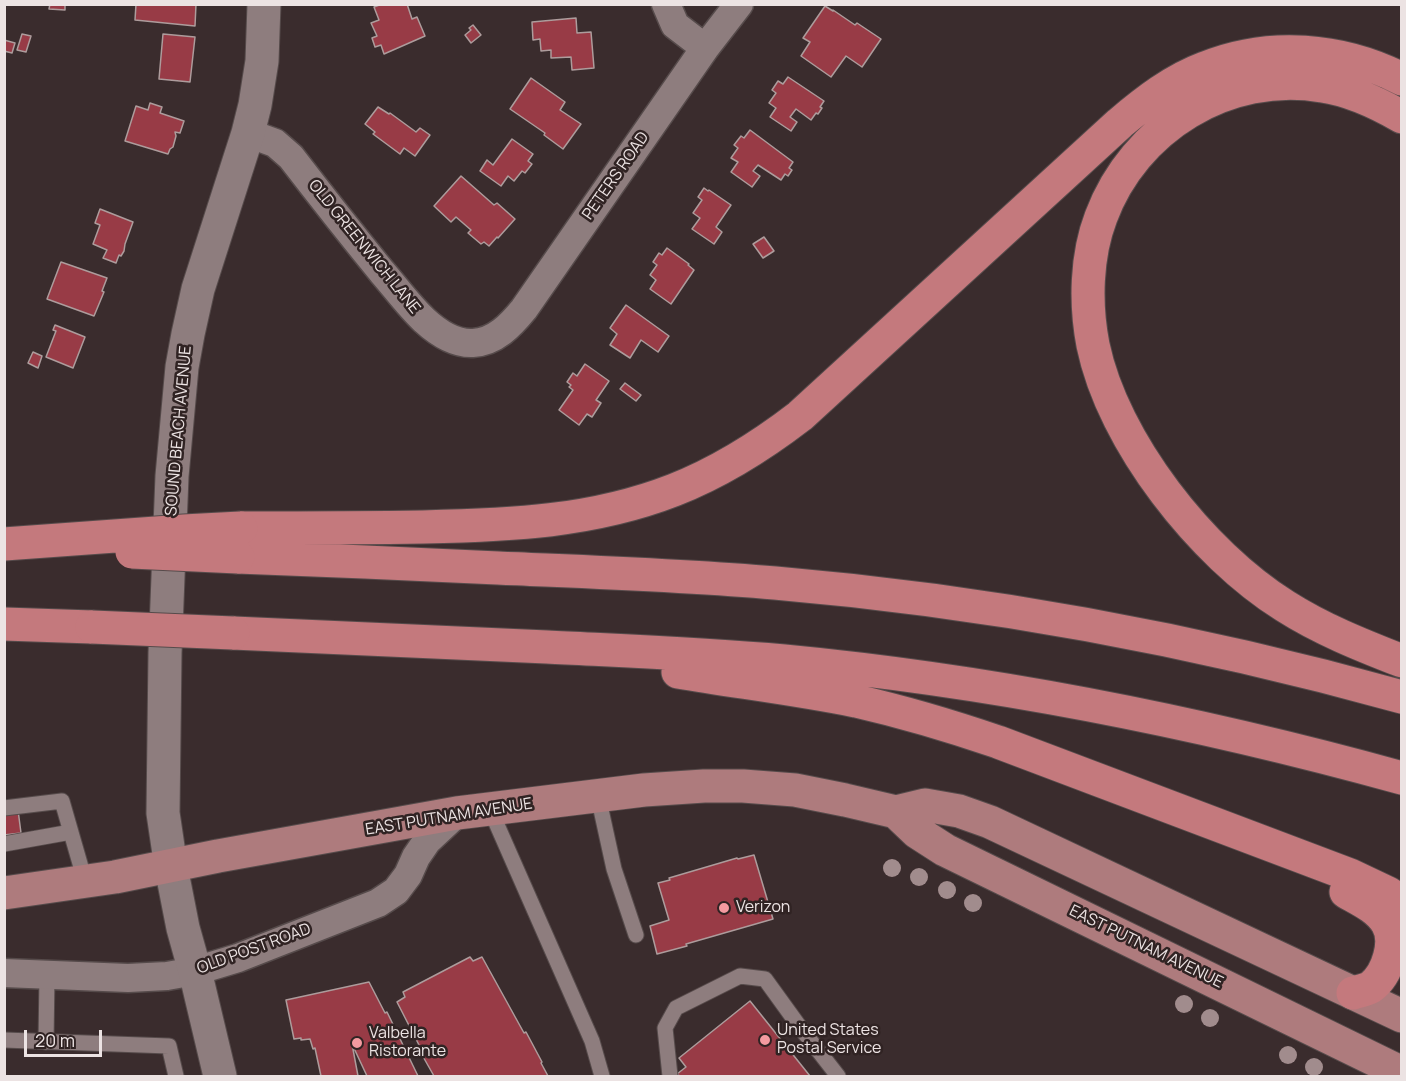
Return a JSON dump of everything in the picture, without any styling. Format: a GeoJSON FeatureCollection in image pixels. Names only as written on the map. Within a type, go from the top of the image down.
{"type":"FeatureCollection","features":[{"type":"Feature","properties":{"kind":"highway"},"geometry":{"type":"LineString","coordinates":[[239,542],[345,528],[505,525],[537,522],[603,511],[675,490],[739,459],[771,439],[800,416],[1120,123],[1149,99],[1178,81],[1205,68],[1234,59],[1265,53],[1295,51],[1328,54],[1360,61],[1401,79]]}},
{"type":"Feature","properties":{"kind":"highway"},"geometry":{"type":"LineString","coordinates":[[1401,117],[1376,102],[1350,92],[1321,85],[1295,83],[1271,84],[1244,89],[1218,97],[1191,110],[1169,124],[1133,159],[1109,197],[1095,238],[1089,280],[1089,301],[1093,344],[1103,380],[1128,436],[1174,504],[1234,566],[1283,605],[1330,631],[1401,661]]}},
{"type":"Feature","properties":{"kind":"highway"},"geometry":{"type":"LineString","coordinates":[[4,545],[184,531],[239,542],[774,582],[870,592],[986,608],[1148,636],[1251,658],[1401,696]]}},
{"type":"Feature","properties":{"kind":"highway"},"geometry":{"type":"LineString","coordinates":[[4,624],[504,645],[785,661],[970,684],[1064,699],[1258,740],[1401,778]]}},
{"type":"Feature","properties":{"kind":"highway"},"geometry":{"type":"LineString","coordinates":[[504,645],[855,701],[903,712],[998,742],[1350,875],[1388,893],[1401,902]]}},
{"type":"Feature","properties":{"kind":"highway"},"geometry":{"type":"LineString","coordinates":[[1214,824],[1359,899],[1380,914],[1390,930],[1392,950],[1389,959],[1372,986],[1353,993]]}},
{"type":"Feature","properties":{"kind":"main road","name":"EAST PUTNAM AVENUE"},"geometry":{"type":"LineString","coordinates":[[4,893],[171,867],[218,856],[457,813],[644,790],[743,786],[795,790],[897,812],[925,805],[959,811],[990,822],[1401,1016]]}},
{"type":"Feature","properties":{"kind":"main road","name":"EAST PUTNAM AVENUE"},"geometry":{"type":"LineString","coordinates":[[897,812],[917,832],[945,850],[1401,1072]]}},
{"type":"Feature","properties":{"kind":"street","name":"SOUND BEACH AVENUE"},"geometry":{"type":"LineString","coordinates":[[220,1077],[183,928],[171,867],[164,813],[165,653],[172,476],[179,392],[188,334],[198,289],[255,105],[262,61],[264,4]]}},
{"type":"Feature","properties":{"kind":"street"},"geometry":{"type":"LineString","coordinates":[[666,4],[675,25],[705,48]]}},
{"type":"Feature","properties":{"kind":"street","name":"PETERS ROAD"},"geometry":{"type":"LineString","coordinates":[[487,340],[508,328],[524,309],[705,48],[739,4]]}},
{"type":"Feature","properties":{"kind":"street","name":"OLD GREENWICH LANE"},"geometry":{"type":"LineString","coordinates":[[248,133],[275,143],[291,158],[424,320],[441,333],[461,342],[473,343],[487,340]]}},
{"type":"Feature","properties":{"kind":"street","name":"OLD POST ROAD"},"geometry":{"type":"LineString","coordinates":[[4,973],[128,978],[168,976],[195,971],[238,958],[378,903],[396,891],[427,842],[457,813]]}},
{"type":"Feature","properties":{"kind":"lane"},"geometry":{"type":"LineString","coordinates":[[598,796],[614,869],[636,935]]}},
{"type":"Feature","properties":{"kind":"lane"},"geometry":{"type":"LineString","coordinates":[[4,808],[62,801],[85,881]]}},
{"type":"Feature","properties":{"kind":"lane"},"geometry":{"type":"LineString","coordinates":[[490,809],[592,1041],[602,1077]]}},
{"type":"Feature","properties":{"kind":"lane"},"geometry":{"type":"LineString","coordinates":[[4,844],[70,832]]}},
{"type":"Feature","properties":{"kind":"lane"},"geometry":{"type":"LineString","coordinates":[[46,1042],[47,975]]}},
{"type":"Feature","properties":{"kind":"lane"},"geometry":{"type":"LineString","coordinates":[[670,1077],[664,1028],[676,1008],[740,976],[765,979],[838,1077]]}},
{"type":"Feature","properties":{"kind":"lane"},"geometry":{"type":"LineString","coordinates":[[4,1040],[169,1046],[176,1077]]}},
{"type":"Feature","properties":{"kind":"building"},"geometry":{"type":"Polygon","coordinates":[[[50,4],[65,4],[65,10],[49,9],[50,4]]]}},
{"type":"Feature","properties":{"kind":"building"},"geometry":{"type":"Polygon","coordinates":[[[136,4],[196,4],[195,26],[135,20],[136,4]]]}},
{"type":"Feature","properties":{"kind":"building"},"geometry":{"type":"Polygon","coordinates":[[[382,4],[407,4],[412,19],[417,17],[425,36],[384,54],[381,45],[375,47],[372,38],[377,36],[371,23],[379,20],[374,7],[382,4]]]}},
{"type":"Feature","properties":{"kind":"building"},"geometry":{"type":"Polygon","coordinates":[[[825,6],[881,39],[862,67],[846,56],[831,77],[801,56],[810,42],[803,38],[825,6]]]}},
{"type":"Feature","properties":{"kind":"building"},"geometry":{"type":"Polygon","coordinates":[[[576,18],[577,33],[591,32],[594,68],[572,70],[571,57],[551,58],[551,50],[541,51],[540,39],[533,40],[532,22],[576,18]]]}},
{"type":"Feature","properties":{"kind":"building"},"geometry":{"type":"Polygon","coordinates":[[[473,25],[481,35],[471,43],[465,35],[473,25]]]}},
{"type":"Feature","properties":{"kind":"building"},"geometry":{"type":"Polygon","coordinates":[[[22,34],[31,36],[26,52],[17,50],[22,34]]]}},
{"type":"Feature","properties":{"kind":"building"},"geometry":{"type":"Polygon","coordinates":[[[163,34],[195,37],[190,82],[159,79],[163,34]]]}},
{"type":"Feature","properties":{"kind":"building"},"geometry":{"type":"Polygon","coordinates":[[[4,40],[15,43],[12,53],[4,51],[4,40]]]}},
{"type":"Feature","properties":{"kind":"building"},"geometry":{"type":"Polygon","coordinates":[[[788,77],[824,101],[818,114],[816,113],[811,120],[796,109],[790,117],[797,122],[791,131],[770,117],[776,108],[769,103],[776,93],[772,90],[778,81],[783,84],[788,77]]]}},
{"type":"Feature","properties":{"kind":"building"},"geometry":{"type":"Polygon","coordinates":[[[531,78],[565,102],[560,110],[581,124],[563,149],[544,135],[545,133],[510,109],[531,78]]]}},
{"type":"Feature","properties":{"kind":"building"},"geometry":{"type":"Polygon","coordinates":[[[150,103],[162,107],[160,113],[184,121],[180,133],[175,132],[173,147],[168,154],[125,141],[136,106],[148,110],[150,103]]]}},
{"type":"Feature","properties":{"kind":"building"},"geometry":{"type":"Polygon","coordinates":[[[378,107],[416,132],[420,128],[430,135],[415,156],[404,148],[400,154],[373,134],[375,132],[365,124],[378,107]]]}},
{"type":"Feature","properties":{"kind":"building"},"geometry":{"type":"Polygon","coordinates":[[[750,130],[793,162],[788,176],[785,174],[781,180],[758,165],[753,171],[760,176],[752,187],[731,172],[738,162],[731,158],[738,148],[734,145],[750,130]]]}},
{"type":"Feature","properties":{"kind":"building"},"geometry":{"type":"Polygon","coordinates":[[[512,139],[533,154],[528,161],[532,164],[514,181],[508,176],[501,186],[480,171],[487,160],[493,165],[512,139]]]}},
{"type":"Feature","properties":{"kind":"building"},"geometry":{"type":"Polygon","coordinates":[[[461,176],[494,205],[497,203],[515,219],[489,246],[484,242],[481,244],[468,233],[471,230],[456,217],[451,222],[434,206],[461,176]]]}},
{"type":"Feature","properties":{"kind":"building"},"geometry":{"type":"Polygon","coordinates":[[[704,188],[731,205],[716,227],[722,232],[714,244],[692,229],[700,218],[693,213],[702,200],[698,197],[704,188]]]}},
{"type":"Feature","properties":{"kind":"building"},"geometry":{"type":"Polygon","coordinates":[[[100,209],[133,222],[124,251],[121,256],[119,255],[116,263],[103,258],[107,250],[93,244],[100,225],[95,223],[100,209]]]}},
{"type":"Feature","properties":{"kind":"building"},"geometry":{"type":"Polygon","coordinates":[[[764,237],[774,251],[763,258],[753,244],[764,237]]]}},
{"type":"Feature","properties":{"kind":"building"},"geometry":{"type":"Polygon","coordinates":[[[667,248],[694,270],[671,304],[650,289],[656,280],[650,275],[657,265],[653,262],[659,253],[662,255],[667,248]]]}},
{"type":"Feature","properties":{"kind":"building"},"geometry":{"type":"Polygon","coordinates":[[[61,262],[107,278],[94,316],[47,299],[61,262]]]}},
{"type":"Feature","properties":{"kind":"building"},"geometry":{"type":"Polygon","coordinates":[[[626,305],[669,336],[658,352],[641,340],[630,358],[610,345],[617,334],[610,328],[626,305]]]}},
{"type":"Feature","properties":{"kind":"building"},"geometry":{"type":"Polygon","coordinates":[[[55,325],[85,337],[73,368],[46,357],[56,331],[53,330],[55,325]]]}},
{"type":"Feature","properties":{"kind":"building"},"geometry":{"type":"Polygon","coordinates":[[[33,352],[42,356],[38,368],[28,363],[33,352]]]}},
{"type":"Feature","properties":{"kind":"building"},"geometry":{"type":"Polygon","coordinates":[[[585,364],[609,381],[596,400],[601,403],[592,417],[587,414],[579,425],[559,410],[573,390],[567,382],[573,373],[577,376],[585,364]]]}},
{"type":"Feature","properties":{"kind":"building"},"geometry":{"type":"Polygon","coordinates":[[[625,383],[641,395],[636,401],[620,389],[625,383]]]}},
{"type":"Feature","properties":{"kind":"building"},"geometry":{"type":"Polygon","coordinates":[[[18,810],[21,833],[4,835],[4,812],[18,810]]]}},
{"type":"Feature","properties":{"kind":"building"},"geometry":{"type":"Polygon","coordinates":[[[754,855],[773,919],[657,954],[650,926],[669,920],[658,883],[737,858],[754,855]]]}},
{"type":"Feature","properties":{"kind":"building"},"geometry":{"type":"Polygon","coordinates":[[[470,957],[473,961],[482,957],[524,1033],[526,1032],[548,1076],[434,1076],[397,1002],[405,997],[403,992],[470,957]]]}},
{"type":"Feature","properties":{"kind":"building"},"geometry":{"type":"Polygon","coordinates":[[[369,982],[385,1013],[387,1012],[418,1076],[367,1076],[352,1044],[358,1076],[321,1076],[315,1048],[313,1049],[310,1039],[294,1039],[286,1000],[369,982]]]}},
{"type":"Feature","properties":{"kind":"building"},"geometry":{"type":"Polygon","coordinates":[[[750,1001],[810,1076],[680,1076],[677,1074],[686,1067],[679,1058],[750,1001]]]}},
{"type":"Feature","properties":{"kind":"place","name":"Verizon"},"geometry":{"type":"Point","coordinates":[724,908]}},
{"type":"Feature","properties":{"kind":"place","name":"United States Postal Service"},"geometry":{"type":"Point","coordinates":[765,1040]}},
{"type":"Feature","properties":{"kind":"place","name":"Valbella Ristorante"},"geometry":{"type":"Point","coordinates":[357,1043]}}]}
